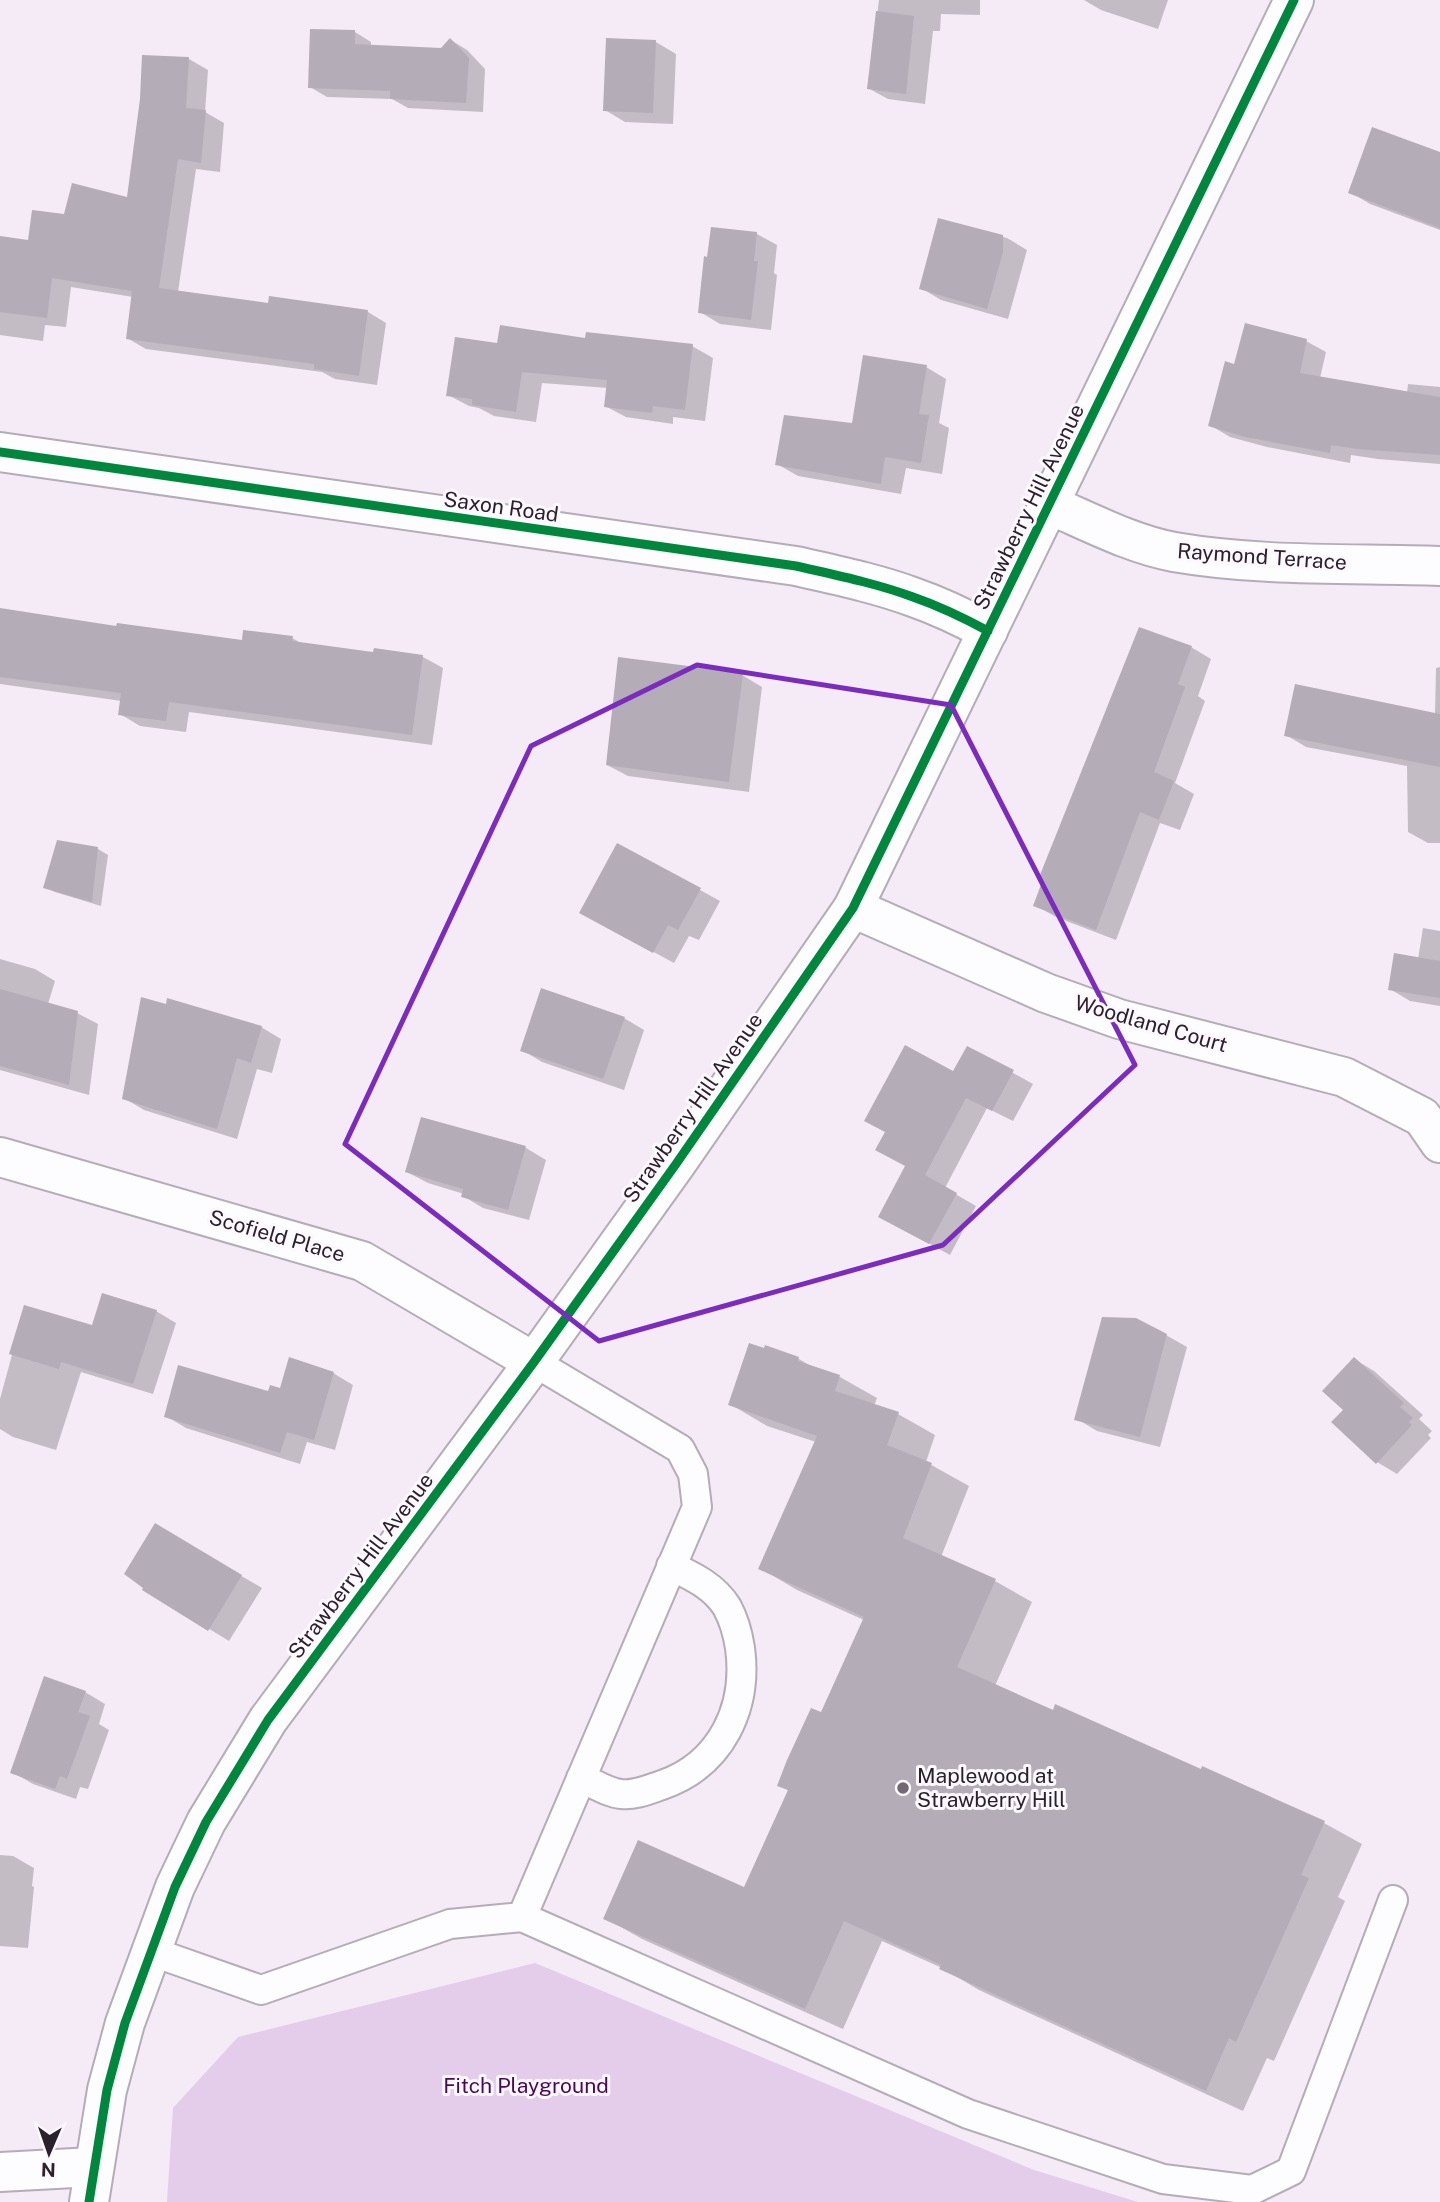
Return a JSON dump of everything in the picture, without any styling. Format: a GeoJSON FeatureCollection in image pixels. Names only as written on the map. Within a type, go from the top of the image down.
{"type":"FeatureCollection","features":[{"type":"Feature","properties":{"kind":"street","name":"Strawberry Hill Avenue"},"geometry":{"type":"LineString","coordinates":[[91,2184],[107,2090],[125,2023],[175,1887],[206,1822],[268,1720],[534,1362],[676,1164],[853,908],[1294,0]]}},
{"type":"Feature","properties":{"kind":"street","name":"Saxon Road"},"geometry":{"type":"LineString","coordinates":[[0,452],[796,566],[911,596],[988,631]]}},
{"type":"Feature","properties":{"kind":"street","name":"Raymond Terrace"},"geometry":{"type":"LineString","coordinates":[[1050,505],[1133,540],[1173,551],[1286,562],[1440,566]]}},
{"type":"Feature","properties":{"kind":"street","name":"Woodland Court"},"geometry":{"type":"LineString","coordinates":[[853,908],[1046,993],[1119,1019],[1345,1077],[1422,1117],[1440,1143]]}},
{"type":"Feature","properties":{"kind":"street","name":"Scofield Place"},"geometry":{"type":"LineString","coordinates":[[0,1157],[362,1261],[534,1362]]}},
{"type":"Feature","properties":{"kind":"street"},"geometry":{"type":"LineString","coordinates":[[0,2172],[91,2184]]}},
{"type":"Feature","properties":{"kind":"lane"},"geometry":{"type":"LineString","coordinates":[[522,1917],[696,1507],[694,1474],[680,1449],[534,1362]]}},
{"type":"Feature","properties":{"kind":"lane"},"geometry":{"type":"LineString","coordinates":[[581,1778],[621,1794],[641,1792],[671,1782],[704,1761],[727,1733],[739,1703],[743,1671],[738,1637],[726,1606],[710,1589],[702,1581],[671,1566]]}},
{"type":"Feature","properties":{"kind":"lane"},"geometry":{"type":"LineString","coordinates":[[150,1951],[261,1990],[450,1924],[522,1917],[968,2114],[1163,2179],[1252,2190],[1291,2171],[1393,1900]]}},
{"type":"Feature","properties":{"kind":"highlighted area"},"geometry":{"type":"Polygon","coordinates":[[[697,665],[951,705],[1135,1065],[943,1245],[599,1341],[345,1144],[531,746],[697,665]]]}},
{"type":"Feature","properties":{"kind":"green space","name":"Fitch Playground"},"geometry":{"type":"Polygon","coordinates":[[[535,1963],[1034,2170],[1138,2202],[167,2202],[173,2108],[238,2037],[535,1963]]]}},
{"type":"Feature","properties":{"kind":"building"},"geometry":{"type":"Polygon","coordinates":[[[876,11],[914,16],[906,94],[867,89],[876,11]]]}},
{"type":"Feature","properties":{"kind":"building"},"geometry":{"type":"Polygon","coordinates":[[[310,29],[355,30],[355,44],[441,48],[450,38],[469,58],[466,103],[390,99],[390,91],[308,88],[310,29]]]}},
{"type":"Feature","properties":{"kind":"building"},"geometry":{"type":"Polygon","coordinates":[[[606,38],[656,40],[653,113],[603,111],[606,38]]]}},
{"type":"Feature","properties":{"kind":"building"},"geometry":{"type":"Polygon","coordinates":[[[142,55],[189,57],[186,108],[206,110],[201,163],[178,159],[159,288],[268,303],[269,296],[368,310],[359,376],[314,369],[314,364],[126,339],[132,291],[52,278],[47,318],[0,312],[0,236],[28,240],[32,210],[64,214],[72,183],[127,197],[140,99],[142,55]]]}},
{"type":"Feature","properties":{"kind":"building"},"geometry":{"type":"Polygon","coordinates":[[[1372,127],[1440,152],[1440,228],[1348,193],[1372,127]]]}},
{"type":"Feature","properties":{"kind":"building"},"geometry":{"type":"Polygon","coordinates":[[[938,218],[1003,235],[1003,252],[987,309],[919,289],[938,218]]]}},
{"type":"Feature","properties":{"kind":"building"},"geometry":{"type":"Polygon","coordinates":[[[711,227],[757,232],[754,261],[758,261],[751,320],[698,313],[704,256],[707,257],[711,227]]]}},
{"type":"Feature","properties":{"kind":"building"},"geometry":{"type":"Polygon","coordinates":[[[1245,323],[1307,339],[1300,373],[1440,397],[1440,455],[1331,445],[1330,453],[1245,437],[1208,426],[1225,361],[1234,364],[1245,323]]]}},
{"type":"Feature","properties":{"kind":"building"},"geometry":{"type":"Polygon","coordinates":[[[500,325],[585,338],[586,332],[693,344],[685,410],[653,406],[652,413],[604,407],[607,380],[522,372],[516,412],[472,405],[472,399],[446,396],[455,337],[497,343],[500,325]]]}},
{"type":"Feature","properties":{"kind":"building"},"geometry":{"type":"Polygon","coordinates":[[[863,355],[927,365],[919,414],[929,415],[921,463],[885,457],[881,484],[775,465],[784,415],[852,423],[863,355]]]}},
{"type":"Feature","properties":{"kind":"building"},"geometry":{"type":"Polygon","coordinates":[[[0,608],[116,626],[117,623],[242,640],[243,630],[293,636],[292,641],[373,652],[374,648],[423,655],[412,735],[169,702],[166,721],[118,715],[121,693],[0,677],[0,608]]]}},
{"type":"Feature","properties":{"kind":"building"},"geometry":{"type":"Polygon","coordinates":[[[1139,627],[1192,646],[1178,684],[1185,687],[1154,772],[1174,781],[1159,820],[1140,812],[1096,930],[1033,906],[1042,882],[1038,880],[1139,627]]]}},
{"type":"Feature","properties":{"kind":"building"},"geometry":{"type":"Polygon","coordinates":[[[618,657],[743,673],[729,782],[606,765],[618,657]]]}},
{"type":"Feature","properties":{"kind":"building"},"geometry":{"type":"Polygon","coordinates":[[[1295,684],[1440,714],[1440,767],[1284,736],[1295,684]]]}},
{"type":"Feature","properties":{"kind":"building"},"geometry":{"type":"Polygon","coordinates":[[[57,840],[98,847],[92,902],[43,888],[57,840]]]}},
{"type":"Feature","properties":{"kind":"building"},"geometry":{"type":"Polygon","coordinates":[[[617,843],[701,888],[678,930],[668,925],[653,953],[579,913],[617,843]]]}},
{"type":"Feature","properties":{"kind":"building"},"geometry":{"type":"Polygon","coordinates":[[[1394,953],[1440,961],[1440,998],[1388,990],[1394,953]]]}},
{"type":"Feature","properties":{"kind":"building"},"geometry":{"type":"Polygon","coordinates":[[[541,988],[625,1017],[603,1079],[520,1051],[541,988]]]}},
{"type":"Feature","properties":{"kind":"building"},"geometry":{"type":"Polygon","coordinates":[[[0,989],[78,1011],[69,1085],[0,1066],[0,989]]]}},
{"type":"Feature","properties":{"kind":"building"},"geometry":{"type":"Polygon","coordinates":[[[141,997],[166,1004],[167,998],[262,1026],[251,1063],[237,1058],[217,1129],[122,1099],[141,997]]]}},
{"type":"Feature","properties":{"kind":"building"},"geometry":{"type":"Polygon","coordinates":[[[905,1045],[953,1071],[967,1046],[1014,1070],[992,1111],[966,1098],[925,1175],[957,1193],[929,1244],[878,1217],[905,1166],[875,1150],[885,1132],[864,1121],[905,1045]]]}},
{"type":"Feature","properties":{"kind":"building"},"geometry":{"type":"Polygon","coordinates":[[[421,1117],[526,1146],[508,1210],[461,1197],[463,1189],[405,1172],[421,1117]]]}},
{"type":"Feature","properties":{"kind":"building"},"geometry":{"type":"Polygon","coordinates":[[[102,1293],[157,1310],[133,1384],[61,1362],[59,1369],[9,1354],[24,1305],[92,1325],[102,1293]]]}},
{"type":"Feature","properties":{"kind":"building"},"geometry":{"type":"Polygon","coordinates":[[[1102,1317],[1136,1318],[1167,1334],[1140,1437],[1074,1420],[1102,1317]]]}},
{"type":"Feature","properties":{"kind":"building","name":"Maplewood at Strawberry Hill"},"geometry":{"type":"Polygon","coordinates":[[[749,1343],[764,1348],[765,1345],[799,1357],[798,1361],[840,1375],[835,1391],[899,1412],[887,1445],[932,1463],[903,1538],[996,1579],[957,1667],[1053,1710],[1055,1704],[1325,1821],[1301,1875],[1309,1878],[1236,2042],[1229,2038],[1206,2091],[939,1969],[941,1965],[844,1921],[805,2009],[603,1919],[638,1840],[744,1887],[788,1790],[777,1786],[787,1760],[811,1708],[821,1712],[864,1617],[758,1569],[817,1436],[728,1405],[749,1343]]]}},
{"type":"Feature","properties":{"kind":"building"},"geometry":{"type":"Polygon","coordinates":[[[289,1357],[334,1372],[314,1440],[287,1432],[280,1453],[164,1417],[178,1365],[268,1391],[270,1385],[280,1388],[289,1357]]]}},
{"type":"Feature","properties":{"kind":"building"},"geometry":{"type":"Polygon","coordinates":[[[1354,1357],[1404,1403],[1400,1407],[1413,1418],[1409,1422],[1412,1425],[1376,1464],[1331,1422],[1343,1410],[1322,1391],[1354,1357]]]}},
{"type":"Feature","properties":{"kind":"building"},"geometry":{"type":"Polygon","coordinates":[[[155,1523],[242,1575],[208,1631],[142,1590],[143,1588],[124,1574],[155,1523]]]}},
{"type":"Feature","properties":{"kind":"building"},"geometry":{"type":"Polygon","coordinates":[[[44,1676],[86,1691],[78,1712],[90,1716],[67,1779],[60,1776],[55,1789],[10,1773],[44,1676]]]}},
{"type":"Feature","properties":{"kind":"cycle path"},"geometry":{"type":"LineString","coordinates":[[89,2202],[107,2090],[125,2023],[175,1887],[206,1822],[268,1720],[534,1362],[676,1164],[853,908],[1294,0]]}},
{"type":"Feature","properties":{"kind":"cycle path"},"geometry":{"type":"LineString","coordinates":[[0,452],[796,566],[899,592],[942,608],[988,631]]}},
{"type":"Feature","properties":{"kind":"place","name":"Maplewood at Strawberry Hill"},"geometry":{"type":"Point","coordinates":[903,1788]}}]}
